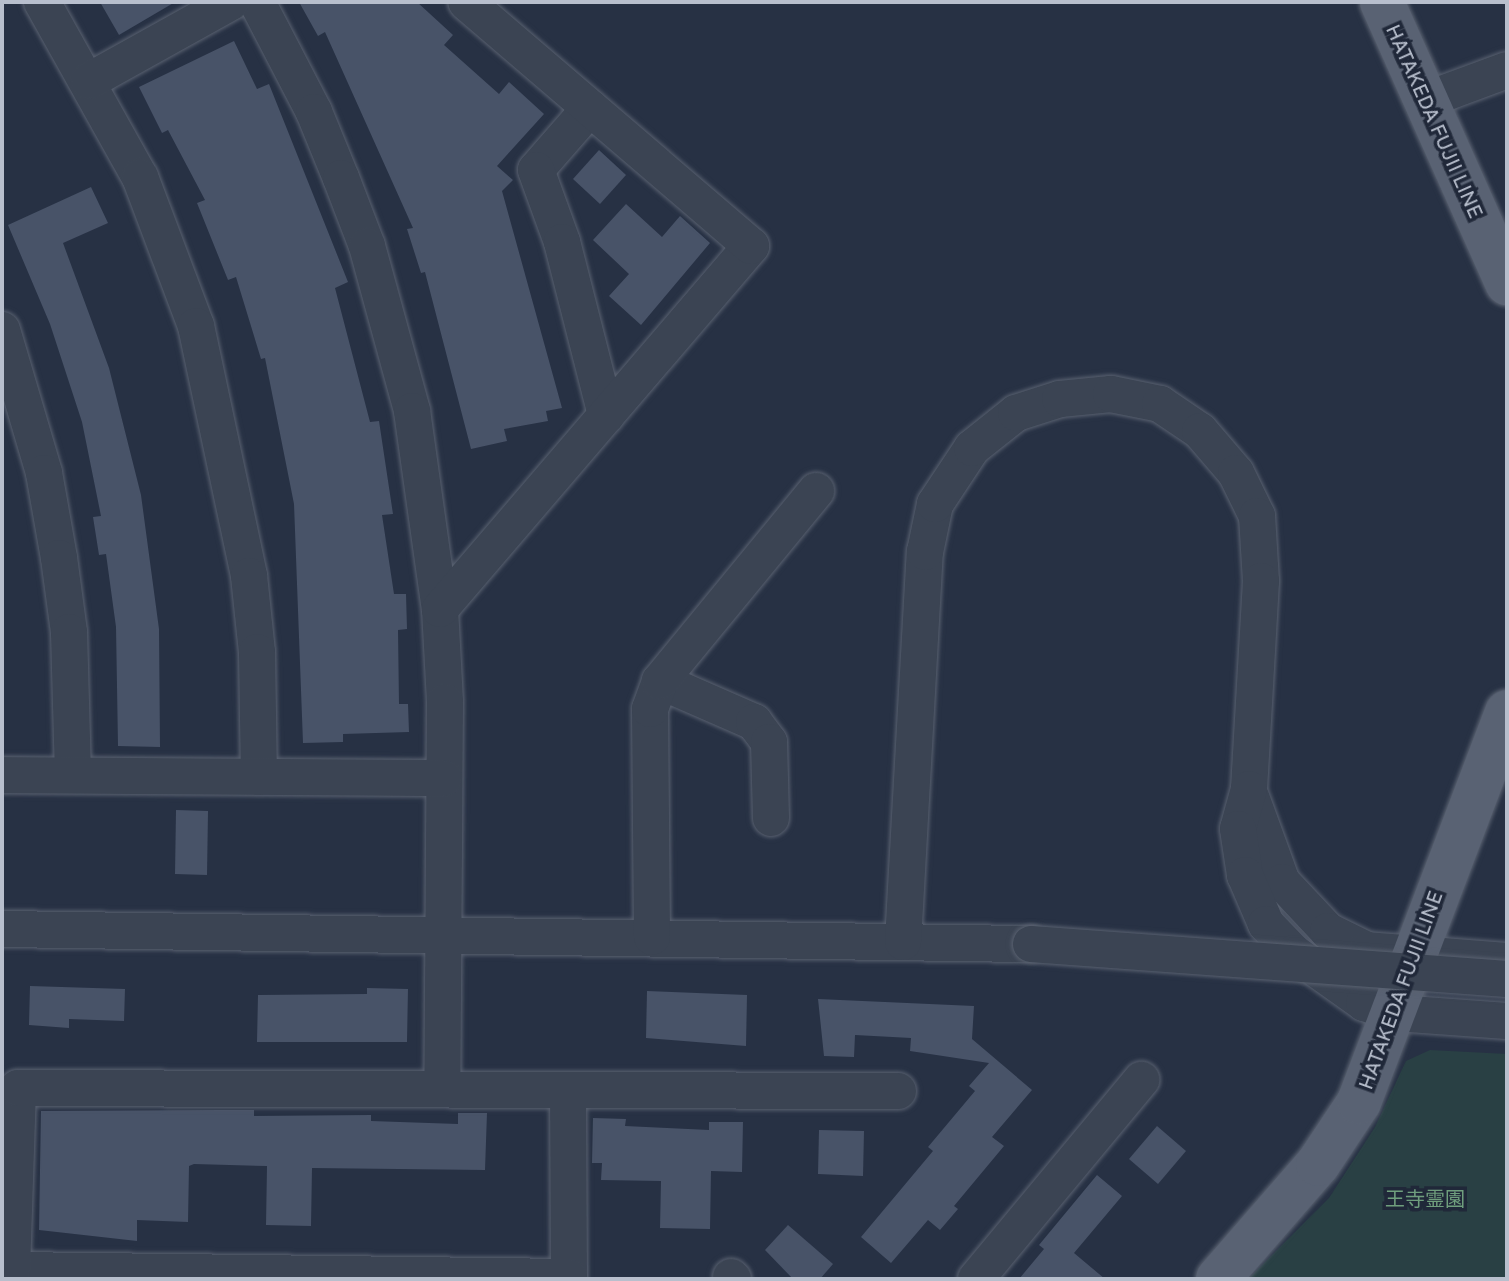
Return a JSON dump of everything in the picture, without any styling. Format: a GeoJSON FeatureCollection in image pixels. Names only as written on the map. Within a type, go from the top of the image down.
{"type":"FeatureCollection","features":[{"type":"Feature","properties":{"kind":"main road","name":"HATAKEDA FUJII LINE"},"geometry":{"type":"LineString","coordinates":[[1382,2],[1507,283]]}},
{"type":"Feature","properties":{"kind":"main road","name":"HATAKEDA FUJII LINE"},"geometry":{"type":"LineString","coordinates":[[1218,1279],[1347,1122],[1396,1013],[1413,955],[1507,712]]}},
{"type":"Feature","properties":{"kind":"street"},"geometry":{"type":"LineString","coordinates":[[42,2],[89,81],[167,244],[219,414],[249,576],[257,652],[259,777]]}},
{"type":"Feature","properties":{"kind":"street"},"geometry":{"type":"LineString","coordinates":[[89,81],[231,2]]}},
{"type":"Feature","properties":{"kind":"street"},"geometry":{"type":"LineString","coordinates":[[257,2],[314,112],[371,259],[412,411],[440,609],[444,778],[442,1089]]}},
{"type":"Feature","properties":{"kind":"street"},"geometry":{"type":"LineString","coordinates":[[440,609],[751,246],[466,2]]}},
{"type":"Feature","properties":{"kind":"street"},"geometry":{"type":"LineString","coordinates":[[1426,100],[1507,70]]}},
{"type":"Feature","properties":{"kind":"street"},"geometry":{"type":"LineString","coordinates":[[590,108],[536,170],[562,242],[606,415]]}},
{"type":"Feature","properties":{"kind":"street"},"geometry":{"type":"LineString","coordinates":[[2,330],[44,473],[59,558],[69,632],[73,775]]}},
{"type":"Feature","properties":{"kind":"street"},"geometry":{"type":"LineString","coordinates":[[903,942],[928,530],[944,484],[990,431],[1016,413],[1086,395],[1160,404],[1200,431],[1236,473],[1257,516],[1261,548],[1249,789],[1238,829],[1245,875],[1266,924],[1333,985],[1396,1013],[1507,1021]]}},
{"type":"Feature","properties":{"kind":"street"},"geometry":{"type":"LineString","coordinates":[[652,937],[650,709],[660,681],[816,491]]}},
{"type":"Feature","properties":{"kind":"street"},"geometry":{"type":"LineString","coordinates":[[660,681],[754,722],[769,742],[771,818]]}},
{"type":"Feature","properties":{"kind":"street"},"geometry":{"type":"LineString","coordinates":[[2,775],[444,778]]}},
{"type":"Feature","properties":{"kind":"street"},"geometry":{"type":"LineString","coordinates":[[1249,789],[1267,849],[1300,907],[1328,931],[1367,950],[1507,961]]}},
{"type":"Feature","properties":{"kind":"street"},"geometry":{"type":"LineString","coordinates":[[2,929],[1031,944],[1507,979]]}},
{"type":"Feature","properties":{"kind":"street"},"geometry":{"type":"LineString","coordinates":[[976,1279],[1141,1080]]}},
{"type":"Feature","properties":{"kind":"street"},"geometry":{"type":"LineString","coordinates":[[568,1090],[569,1278],[12,1270],[18,1088],[898,1091]]}},
{"type":"Feature","properties":{"kind":"green space","name":"王寺霊園"},"geometry":{"type":"Polygon","coordinates":[[[1430,1050],[1507,1054],[1507,1279],[1248,1279],[1329,1198],[1375,1127],[1406,1061],[1430,1050]]]}},
{"type":"Feature","properties":{"kind":"building"},"geometry":{"type":"Polygon","coordinates":[[[100,2],[175,2],[119,35],[100,2]]]}},
{"type":"Feature","properties":{"kind":"building"},"geometry":{"type":"Polygon","coordinates":[[[299,2],[417,2],[453,35],[444,45],[499,94],[509,82],[544,114],[497,166],[513,180],[502,191],[562,408],[546,411],[548,421],[504,429],[507,441],[471,449],[425,272],[421,273],[407,229],[413,228],[325,32],[318,36],[299,2]]]}},
{"type":"Feature","properties":{"kind":"building"},"geometry":{"type":"Polygon","coordinates":[[[234,41],[257,89],[269,84],[348,282],[335,288],[370,422],[379,421],[393,514],[382,515],[394,594],[406,594],[407,629],[398,630],[399,704],[408,704],[409,732],[343,734],[343,742],[303,743],[294,504],[265,358],[261,359],[236,277],[228,280],[197,203],[205,200],[168,130],[162,133],[139,87],[234,41]]]}},
{"type":"Feature","properties":{"kind":"building"},"geometry":{"type":"Polygon","coordinates":[[[599,150],[626,175],[600,204],[573,179],[599,150]]]}},
{"type":"Feature","properties":{"kind":"building"},"geometry":{"type":"Polygon","coordinates":[[[91,187],[108,223],[63,243],[109,368],[141,495],[159,629],[160,747],[118,746],[116,627],[106,554],[99,555],[93,517],[101,516],[82,422],[50,324],[8,225],[91,187]]]}},
{"type":"Feature","properties":{"kind":"building"},"geometry":{"type":"Polygon","coordinates":[[[626,204],[662,237],[680,216],[710,243],[641,325],[609,296],[629,274],[593,240],[626,204]]]}},
{"type":"Feature","properties":{"kind":"building"},"geometry":{"type":"Polygon","coordinates":[[[176,810],[208,811],[207,875],[175,874],[176,810]]]}},
{"type":"Feature","properties":{"kind":"building"},"geometry":{"type":"Polygon","coordinates":[[[30,986],[125,989],[124,1021],[69,1019],[69,1028],[29,1025],[30,986]]]}},
{"type":"Feature","properties":{"kind":"building"},"geometry":{"type":"Polygon","coordinates":[[[367,988],[408,989],[407,1042],[257,1042],[258,995],[367,994],[367,988]]]}},
{"type":"Feature","properties":{"kind":"building"},"geometry":{"type":"Polygon","coordinates":[[[647,991],[747,995],[746,1046],[646,1038],[647,991]]]}},
{"type":"Feature","properties":{"kind":"building"},"geometry":{"type":"Polygon","coordinates":[[[818,999],[974,1006],[972,1039],[1032,1090],[992,1137],[1004,1146],[954,1206],[958,1209],[940,1230],[928,1220],[891,1263],[861,1237],[933,1151],[928,1147],[975,1091],[969,1086],[989,1063],[910,1051],[911,1038],[855,1035],[854,1057],[824,1056],[818,999]]]}},
{"type":"Feature","properties":{"kind":"building"},"geometry":{"type":"Polygon","coordinates":[[[254,1110],[254,1116],[371,1115],[371,1121],[458,1124],[458,1113],[487,1113],[485,1170],[312,1168],[311,1226],[266,1225],[267,1166],[194,1164],[189,1166],[188,1222],[137,1220],[137,1241],[39,1230],[41,1111],[254,1110]]]}},
{"type":"Feature","properties":{"kind":"building"},"geometry":{"type":"Polygon","coordinates":[[[593,1118],[626,1119],[625,1126],[709,1130],[709,1122],[743,1122],[742,1172],[711,1171],[710,1229],[660,1228],[661,1181],[601,1180],[602,1163],[592,1163],[593,1118]]]}},
{"type":"Feature","properties":{"kind":"building"},"geometry":{"type":"Polygon","coordinates":[[[1157,1126],[1186,1151],[1158,1184],[1129,1159],[1157,1126]]]}},
{"type":"Feature","properties":{"kind":"building"},"geometry":{"type":"Polygon","coordinates":[[[819,1130],[864,1131],[863,1176],[818,1174],[819,1130]]]}},
{"type":"Feature","properties":{"kind":"building"},"geometry":{"type":"Polygon","coordinates":[[[1097,1175],[1122,1196],[1074,1253],[1105,1279],[1019,1279],[1044,1249],[1039,1245],[1097,1175]]]}},
{"type":"Feature","properties":{"kind":"building"},"geometry":{"type":"Polygon","coordinates":[[[788,1225],[833,1264],[820,1279],[793,1279],[765,1250],[788,1225]]]}}]}
